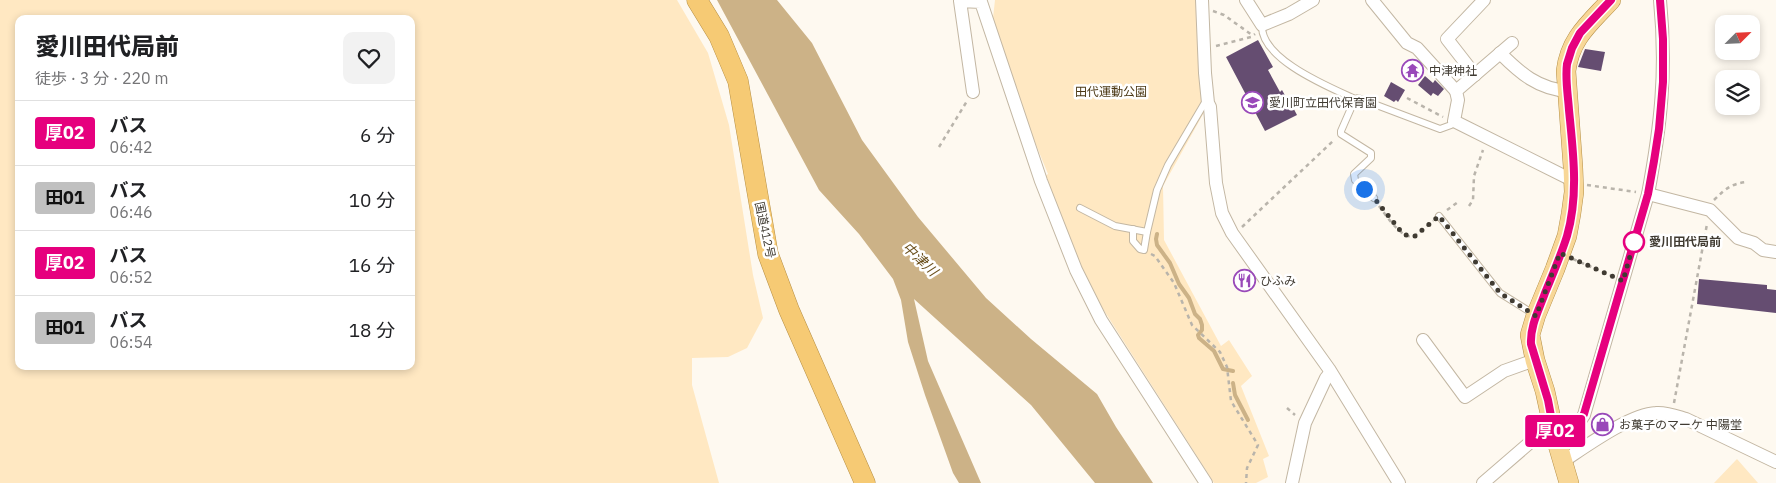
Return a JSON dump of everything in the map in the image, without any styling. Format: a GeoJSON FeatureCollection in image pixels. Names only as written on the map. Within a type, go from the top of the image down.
{"type":"FeatureCollection","features":[{"type":"Feature","properties":{"kind":"highway","name":"国道412号"},"geometry":{"type":"LineString","coordinates":[[697,0],[718,36],[738,81],[768,254],[789,310],[865,483]]}},
{"type":"Feature","properties":{"kind":"main road"},"geometry":{"type":"LineString","coordinates":[[1569,483],[1530,336],[1570,224],[1574,182],[1567,64],[1575,40],[1611,0]]}},
{"type":"Feature","properties":{"kind":"street"},"geometry":{"type":"LineString","coordinates":[[1246,0],[1262,29],[1313,0]]}},
{"type":"Feature","properties":{"kind":"street"},"geometry":{"type":"LineString","coordinates":[[1372,0],[1407,43],[1417,48],[1456,91],[1458,100],[1453,122],[1574,182]]}},
{"type":"Feature","properties":{"kind":"street"},"geometry":{"type":"LineString","coordinates":[[1475,75],[1447,39],[1484,0]]}},
{"type":"Feature","properties":{"kind":"street"},"geometry":{"type":"LineString","coordinates":[[1483,483],[1534,439],[1571,426],[1582,418],[1584,414],[1648,194],[1659,129],[1663,82],[1663,39],[1660,0]]}},
{"type":"Feature","properties":{"kind":"street"},"geometry":{"type":"LineString","coordinates":[[973,92],[960,2],[981,2],[1041,181],[1076,270],[1101,320],[1206,483]]}},
{"type":"Feature","properties":{"kind":"street"},"geometry":{"type":"LineString","coordinates":[[1202,6],[1208,103],[1216,183],[1222,213],[1233,235],[1330,373],[1398,483]]}},
{"type":"Feature","properties":{"kind":"street"},"geometry":{"type":"LineString","coordinates":[[1456,91],[1512,43]]}},
{"type":"Feature","properties":{"kind":"street"},"geometry":{"type":"LineString","coordinates":[[1500,53],[1530,80],[1558,90],[1568,91]]}},
{"type":"Feature","properties":{"kind":"street"},"geometry":{"type":"LineString","coordinates":[[1648,194],[1710,210],[1738,238],[1754,242],[1762,250],[1776,252]]}},
{"type":"Feature","properties":{"kind":"street"},"geometry":{"type":"LineString","coordinates":[[1429,345],[1465,397],[1504,371],[1535,360]]}},
{"type":"Feature","properties":{"kind":"street"},"geometry":{"type":"LineString","coordinates":[[1292,483],[1305,423],[1330,373]]}},
{"type":"Feature","properties":{"kind":"street"},"geometry":{"type":"LineString","coordinates":[[1562,462],[1633,418],[1657,412],[1672,414],[1686,419],[1776,462]]}},
{"type":"Feature","properties":{"kind":"lane"},"geometry":{"type":"LineString","coordinates":[[1262,29],[1274,53],[1287,63],[1330,88],[1355,99],[1358,98],[1440,129],[1451,126],[1453,122]]}},
{"type":"Feature","properties":{"kind":"lane"},"geometry":{"type":"LineString","coordinates":[[1355,99],[1341,134],[1371,153],[1371,158],[1354,174],[1355,180],[1374,198]]}},
{"type":"Feature","properties":{"kind":"lane"},"geometry":{"type":"LineString","coordinates":[[1133,229],[1133,241],[1140,249],[1144,250],[1157,190],[1168,165],[1204,104],[1208,103]]}},
{"type":"Feature","properties":{"kind":"lane"},"geometry":{"type":"LineString","coordinates":[[1080,208],[1115,226],[1147,232]]}},
{"type":"Feature","properties":{"kind":"lane"},"geometry":{"type":"LineString","coordinates":[[1439,216],[1500,293],[1536,316]]}},
{"type":"Feature","properties":{"kind":"path"},"geometry":{"type":"LineString","coordinates":[[1202,6],[1224,15],[1252,35]]}},
{"type":"Feature","properties":{"kind":"path"},"geometry":{"type":"LineString","coordinates":[[1204,48],[1251,37],[1262,29]]}},
{"type":"Feature","properties":{"kind":"path"},"geometry":{"type":"LineString","coordinates":[[938,147],[973,92]]}},
{"type":"Feature","properties":{"kind":"path"},"geometry":{"type":"LineString","coordinates":[[1406,98],[1453,122]]}},
{"type":"Feature","properties":{"kind":"path"},"geometry":{"type":"LineString","coordinates":[[1233,235],[1341,134]]}},
{"type":"Feature","properties":{"kind":"path"},"geometry":{"type":"LineString","coordinates":[[1470,206],[1473,200],[1474,176],[1488,139]]}},
{"type":"Feature","properties":{"kind":"path"},"geometry":{"type":"LineString","coordinates":[[1574,182],[1648,194]]}},
{"type":"Feature","properties":{"kind":"path"},"geometry":{"type":"LineString","coordinates":[[1672,414],[1712,202],[1725,189],[1736,183],[1748,182]]}},
{"type":"Feature","properties":{"kind":"path"},"geometry":{"type":"LineString","coordinates":[[1374,198],[1403,234],[1410,236],[1415,236],[1458,202]]}},
{"type":"Feature","properties":{"kind":"path"},"geometry":{"type":"LineString","coordinates":[[1144,250],[1145,253],[1156,256],[1174,283],[1192,325],[1220,352],[1225,362],[1232,401],[1258,445],[1247,468],[1246,483]]}},
{"type":"Feature","properties":{"kind":"path"},"geometry":{"type":"LineString","coordinates":[[1560,253],[1623,281]]}},
{"type":"Feature","properties":{"kind":"green space"},"geometry":{"type":"Polygon","coordinates":[[[0,0],[677,0],[708,53],[729,125],[753,275],[763,318],[747,348],[728,357],[692,358],[692,385],[719,483],[0,483],[0,0]]]}},
{"type":"Feature","properties":{"kind":"green space","name":"田代運動公園"},"geometry":{"type":"Polygon","coordinates":[[[995,0],[1197,0],[1207,107],[1163,186],[1164,240],[1221,346],[1229,340],[1252,376],[1241,386],[1269,456],[1263,459],[1268,477],[1256,483],[1214,483],[1096,298],[1078,259],[1045,176],[1048,174],[1018,101],[993,18],[995,0]]]}},
{"type":"Feature","properties":{"kind":"green space"},"geometry":{"type":"Polygon","coordinates":[[[1737,459],[1758,483],[1714,483],[1737,459]]]}},
{"type":"Feature","properties":{"kind":"water","name":"中津川"},"geometry":{"type":"Polygon","coordinates":[[[717,0],[777,0],[812,43],[862,140],[918,217],[986,298],[1031,339],[1097,394],[1153,483],[1095,483],[1031,405],[914,299],[928,361],[981,483],[959,483],[953,473],[925,395],[908,342],[901,300],[893,279],[859,234],[819,190],[717,0]]]}},
{"type":"Feature","properties":{"kind":"building"},"geometry":{"type":"Polygon","coordinates":[[[1258,40],[1273,67],[1268,70],[1280,92],[1282,90],[1288,98],[1297,115],[1265,131],[1226,57],[1258,40]]]}},
{"type":"Feature","properties":{"kind":"building"},"geometry":{"type":"Polygon","coordinates":[[[1585,49],[1605,52],[1601,71],[1578,67],[1585,49]]]}},
{"type":"Feature","properties":{"kind":"building"},"geometry":{"type":"Polygon","coordinates":[[[1425,76],[1433,83],[1435,80],[1444,89],[1438,96],[1433,93],[1431,96],[1418,85],[1425,76]]]}},
{"type":"Feature","properties":{"kind":"building"},"geometry":{"type":"Polygon","coordinates":[[[1391,82],[1405,90],[1398,102],[1396,100],[1394,102],[1384,96],[1391,82]]]}},
{"type":"Feature","properties":{"kind":"building"},"geometry":{"type":"Polygon","coordinates":[[[1699,279],[1767,285],[1767,289],[1776,290],[1776,313],[1697,304],[1699,279]]]}},
{"type":"Feature","properties":{"kind":"waterway"},"geometry":{"type":"LineString","coordinates":[[1157,234],[1157,245],[1170,263],[1179,284],[1189,298],[1195,314],[1200,319],[1202,330],[1198,335],[1199,338],[1214,351],[1223,369],[1233,371]]}},
{"type":"Feature","properties":{"kind":"waterway"},"geometry":{"type":"LineString","coordinates":[[1233,383],[1235,395],[1248,420]]}},
{"type":"Feature","properties":{"kind":"bus line","name":"厚02"},"geometry":{"type":"LineString","coordinates":[[1611,0],[1575,40],[1567,64],[1574,192],[1567,236],[1530,336],[1535,360],[1548,400],[1554,432],[1571,426],[1582,418],[1584,414],[1648,194],[1659,129],[1664,67],[1660,0]]}},
{"type":"Feature","properties":{"kind":"place","name":"中津神社"},"geometry":{"type":"Point","coordinates":[1413,71]}},
{"type":"Feature","properties":{"kind":"place","name":"愛川町立田代保育園"},"geometry":{"type":"Point","coordinates":[1253,103]}},
{"type":"Feature","properties":{"kind":"place","name":"愛川田代局前"},"geometry":{"type":"Point","coordinates":[1634,242]}},
{"type":"Feature","properties":{"kind":"place","name":"ひふみ"},"geometry":{"type":"Point","coordinates":[1244,281]}},
{"type":"Feature","properties":{"kind":"place","name":"お菓子のマーケ 中陽堂"},"geometry":{"type":"Point","coordinates":[1603,425]}},
{"type":"Feature","properties":{"kind":"route"},"geometry":{"type":"LineString","coordinates":[[1364,189],[1374,198],[1403,234],[1415,236],[1439,216],[1500,293],[1536,316],[1560,253],[1623,281],[1634,242]]}}]}
